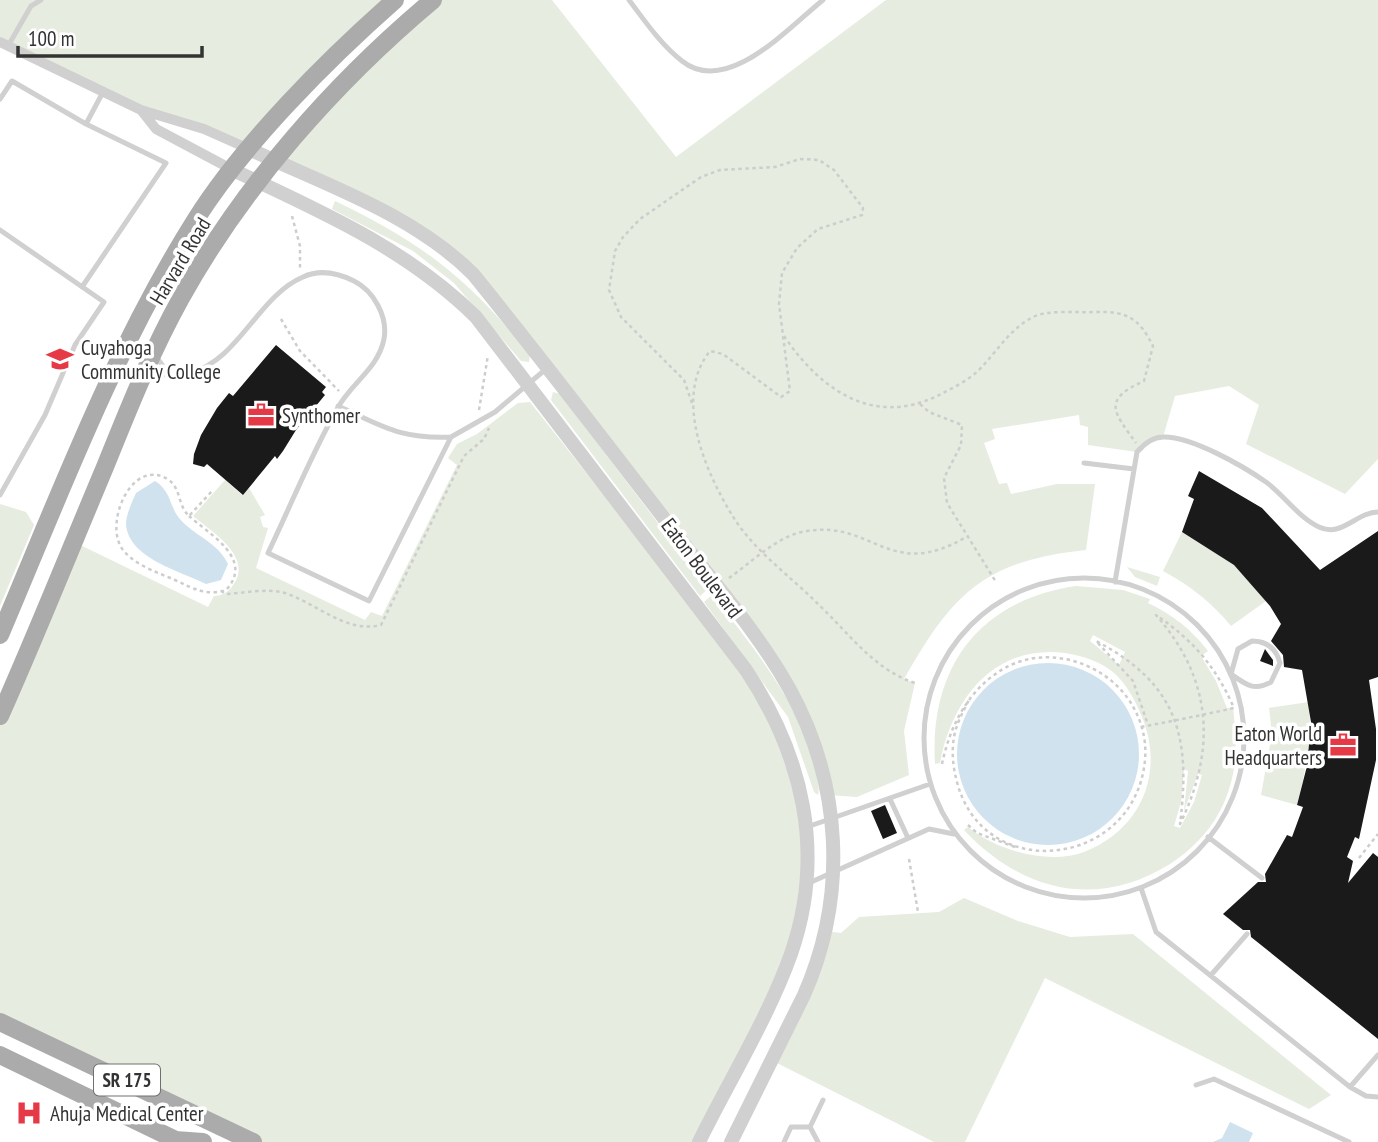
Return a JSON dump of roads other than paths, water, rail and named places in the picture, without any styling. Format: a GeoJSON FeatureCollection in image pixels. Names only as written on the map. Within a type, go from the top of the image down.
{"type":"FeatureCollection","features":[{"type":"Feature","properties":{"kind":"main road","name":"Harvard Road"},"geometry":{"type":"LineString","coordinates":[[0,635],[94,412],[145,305],[197,217],[249,149],[350,40],[396,0]]}},
{"type":"Feature","properties":{"kind":"main road","name":"Harvard Road"},"geometry":{"type":"LineString","coordinates":[[0,716],[142,377],[187,288],[220,233],[274,161],[395,34],[433,0]]}},
{"type":"Feature","properties":{"kind":"main road","name":"SR 175"},"geometry":{"type":"LineString","coordinates":[[0,1021],[253,1142]]}},
{"type":"Feature","properties":{"kind":"main road","name":"SR 175"},"geometry":{"type":"LineString","coordinates":[[0,1055],[176,1141]]}},
{"type":"Feature","properties":{"kind":"main road"},"geometry":{"type":"LineString","coordinates":[[176,1141],[202,1142]]}},
{"type":"Feature","properties":{"kind":"street"},"geometry":{"type":"LineString","coordinates":[[4,44],[141,110],[204,129],[249,149]]}},
{"type":"Feature","properties":{"kind":"street"},"geometry":{"type":"LineString","coordinates":[[141,110],[156,129],[233,170]]}},
{"type":"Feature","properties":{"kind":"street","name":"Eaton Boulevard"},"geometry":{"type":"LineString","coordinates":[[249,149],[408,223],[449,250],[473,274],[548,367],[782,677],[814,740],[832,820],[833,871],[829,918],[815,971],[731,1142]]}},
{"type":"Feature","properties":{"kind":"street","name":"Eaton Boulevard"},"geometry":{"type":"LineString","coordinates":[[233,170],[364,232],[418,265],[476,317],[764,697],[782,730],[794,763],[807,827],[806,884],[791,952],[781,978],[699,1142]]}},
{"type":"Feature","properties":{"kind":"lane"},"geometry":{"type":"LineString","coordinates":[[4,44],[31,6],[41,0]]}},
{"type":"Feature","properties":{"kind":"lane"},"geometry":{"type":"LineString","coordinates":[[629,0],[669,50],[684,63],[699,69],[724,71],[742,65],[823,0]]}},
{"type":"Feature","properties":{"kind":"lane"},"geometry":{"type":"LineString","coordinates":[[0,99],[12,81],[86,124],[166,163],[82,287]]}},
{"type":"Feature","properties":{"kind":"lane"},"geometry":{"type":"LineString","coordinates":[[86,124],[103,92]]}},
{"type":"Feature","properties":{"kind":"lane"},"geometry":{"type":"LineString","coordinates":[[0,230],[104,302],[75,345],[45,415],[0,495]]}},
{"type":"Feature","properties":{"kind":"lane"},"geometry":{"type":"LineString","coordinates":[[142,377],[191,373],[213,362],[283,291],[302,277],[323,272],[360,284],[373,296],[383,316],[385,336],[380,355],[338,406],[268,553],[369,601],[451,437]]}},
{"type":"Feature","properties":{"kind":"lane"},"geometry":{"type":"LineString","coordinates":[[154,354],[168,373]]}},
{"type":"Feature","properties":{"kind":"lane"},"geometry":{"type":"LineString","coordinates":[[338,406],[394,432],[417,438],[451,437],[472,427],[529,385],[548,367]]}},
{"type":"Feature","properties":{"kind":"lane"},"geometry":{"type":"LineString","coordinates":[[1115,582],[1134,469],[1140,448],[1146,441],[1163,437],[1184,441],[1229,460],[1266,483],[1319,527],[1342,528],[1367,512],[1378,512]]}},
{"type":"Feature","properties":{"kind":"lane"},"geometry":{"type":"LineString","coordinates":[[1084,463],[1134,469]]}},
{"type":"Feature","properties":{"kind":"lane"},"geometry":{"type":"LineString","coordinates":[[1094,578],[1115,582],[1137,586],[1176,606],[1208,636],[1231,674],[1244,724],[1240,776],[1220,823],[1186,863],[1141,888],[1090,899],[1039,893],[992,870],[955,834],[940,810],[930,784],[924,734],[929,696],[946,656],[974,621],[1009,596],[1051,581],[1094,578]]}},
{"type":"Feature","properties":{"kind":"lane"},"geometry":{"type":"LineString","coordinates":[[1252,641],[1267,643],[1278,655],[1279,670],[1265,686],[1250,687],[1231,674],[1238,649],[1252,641]]}},
{"type":"Feature","properties":{"kind":"lane"},"geometry":{"type":"LineString","coordinates":[[807,827],[930,784]]}},
{"type":"Feature","properties":{"kind":"lane"},"geometry":{"type":"LineString","coordinates":[[890,799],[908,838]]}},
{"type":"Feature","properties":{"kind":"lane"},"geometry":{"type":"LineString","coordinates":[[806,884],[929,828],[955,834]]}},
{"type":"Feature","properties":{"kind":"lane"},"geometry":{"type":"LineString","coordinates":[[1208,838],[1262,878]]}},
{"type":"Feature","properties":{"kind":"lane"},"geometry":{"type":"LineString","coordinates":[[1141,888],[1156,932],[1350,1087],[1366,1096],[1378,1097]]}},
{"type":"Feature","properties":{"kind":"lane"},"geometry":{"type":"LineString","coordinates":[[1211,975],[1247,934]]}},
{"type":"Feature","properties":{"kind":"lane"},"geometry":{"type":"LineString","coordinates":[[1350,1087],[1378,1055]]}},
{"type":"Feature","properties":{"kind":"lane"},"geometry":{"type":"LineString","coordinates":[[1196,1085],[1214,1079],[1349,1142]]}},
{"type":"Feature","properties":{"kind":"lane"},"geometry":{"type":"LineString","coordinates":[[810,1127],[823,1100]]}},
{"type":"Feature","properties":{"kind":"lane"},"geometry":{"type":"LineString","coordinates":[[202,1142],[212,1122]]}},
{"type":"Feature","properties":{"kind":"lane"},"geometry":{"type":"LineString","coordinates":[[784,1142],[791,1128],[810,1127]]}},
{"type":"Feature","properties":{"kind":"lane"},"geometry":{"type":"LineString","coordinates":[[810,1127],[818,1142]]}},
{"type":"Feature","properties":{"kind":"water"},"geometry":{"type":"Polygon","coordinates":[[[155,481],[164,489],[179,518],[224,556],[228,564],[221,580],[206,584],[157,562],[136,546],[129,536],[126,520],[136,493],[155,481]]]}},
{"type":"Feature","properties":{"kind":"water"},"geometry":{"type":"Polygon","coordinates":[[[1048,663],[1083,670],[1112,690],[1132,719],[1139,754],[1132,789],[1112,818],[1083,838],[1048,845],[1013,838],[984,818],[964,789],[957,754],[964,719],[984,690],[1013,670],[1048,663]]]}},
{"type":"Feature","properties":{"kind":"water"},"geometry":{"type":"Polygon","coordinates":[[[1230,1122],[1253,1133],[1249,1142],[1213,1142],[1222,1138],[1230,1122]]]}},
{"type":"Feature","properties":{"kind":"place","name":"Cuyahoga Community College"},"geometry":{"type":"Point","coordinates":[60,359]}},
{"type":"Feature","properties":{"kind":"place","name":"Synthomer"},"geometry":{"type":"Point","coordinates":[261,415]}},
{"type":"Feature","properties":{"kind":"place","name":"Eaton World Headquarters"},"geometry":{"type":"Point","coordinates":[1343,745]}},
{"type":"Feature","properties":{"kind":"place","name":"Ahuja Medical Center"},"geometry":{"type":"Point","coordinates":[29,1113]}}]}
